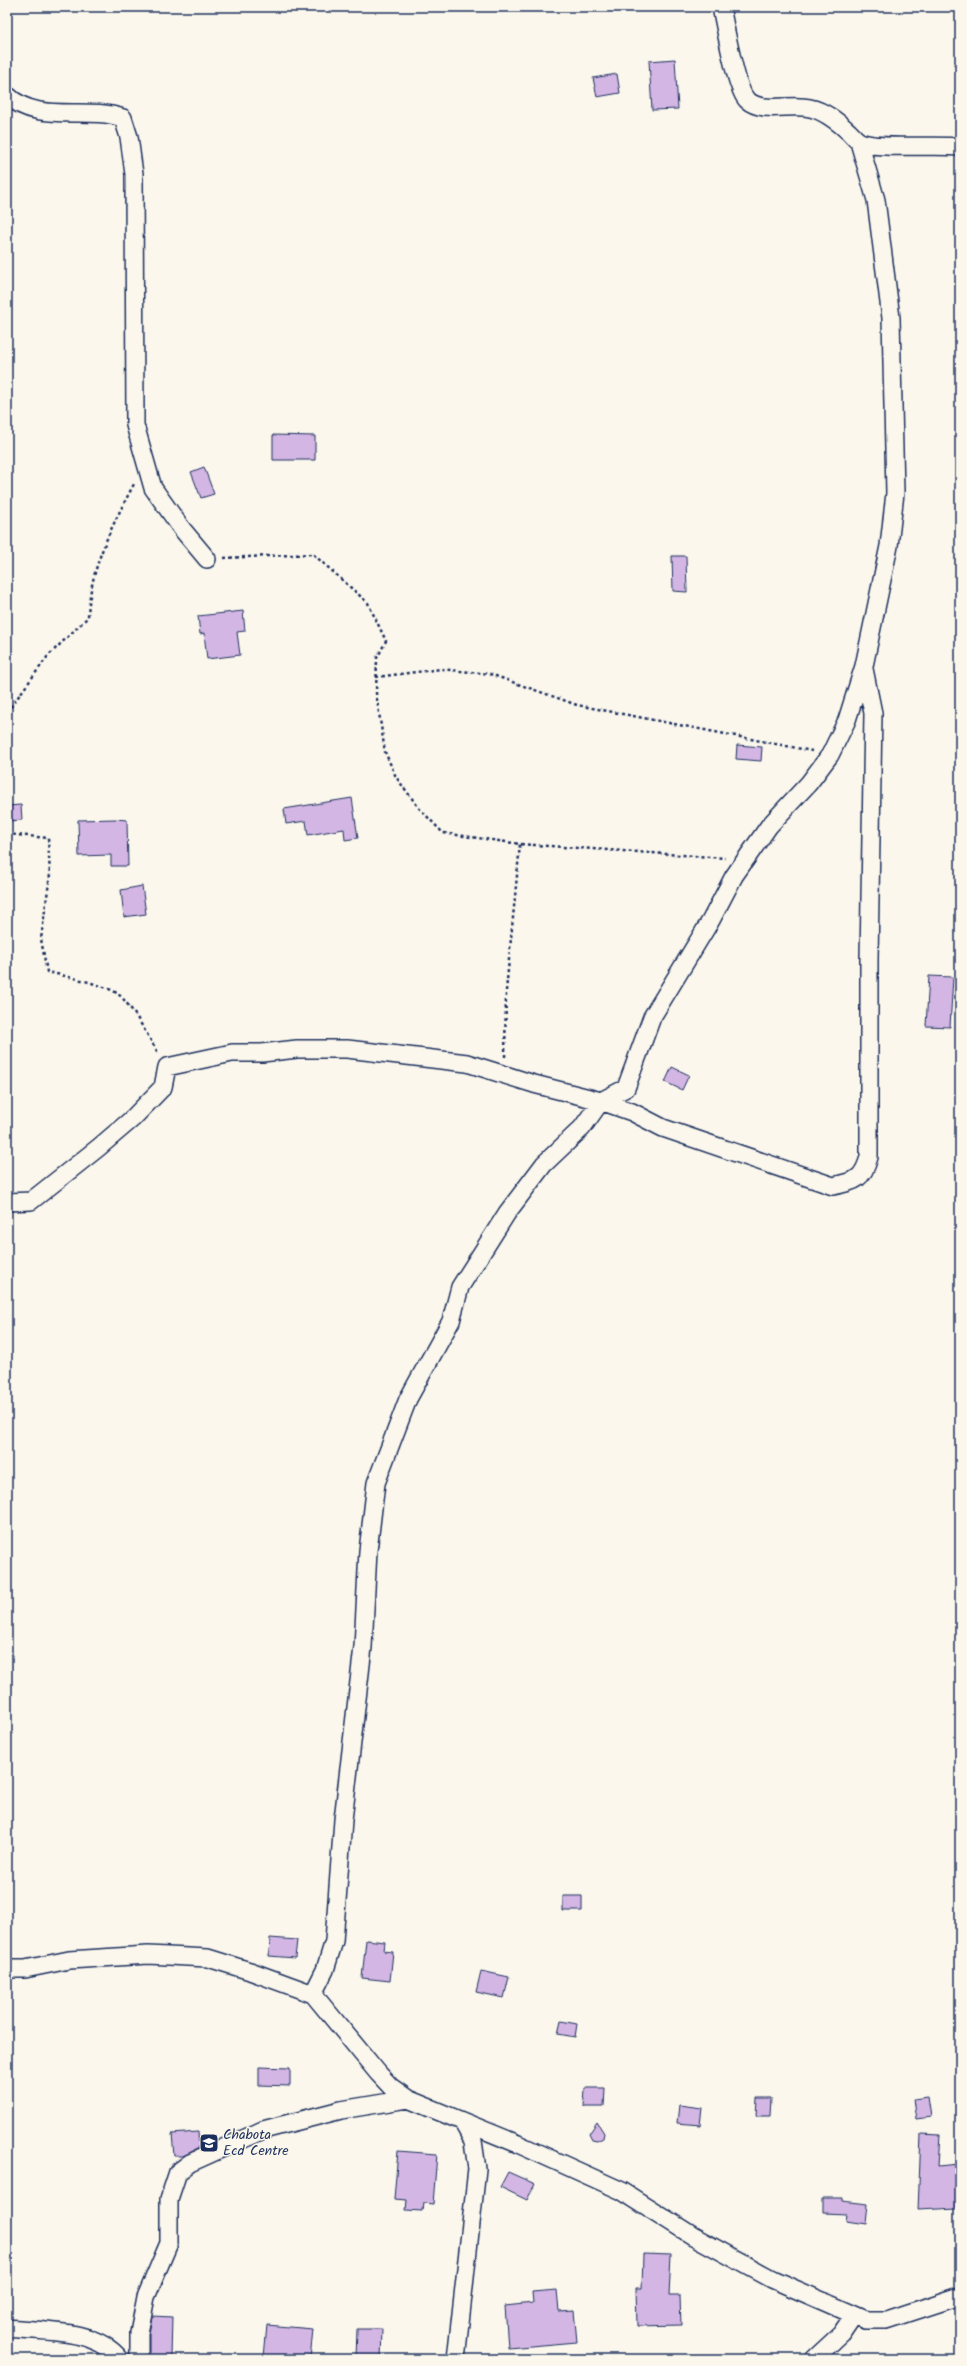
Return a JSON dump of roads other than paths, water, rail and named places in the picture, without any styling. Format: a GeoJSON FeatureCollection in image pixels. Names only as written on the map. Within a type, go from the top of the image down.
{"type":"FeatureCollection","features":[{"type":"Feature","properties":{"kind":"street"},"geometry":{"type":"LineString","coordinates":[[721,7],[740,88],[747,100],[761,106],[810,108],[827,114],[859,142],[877,145],[939,145],[960,147]]}},
{"type":"Feature","properties":{"kind":"street"},"geometry":{"type":"LineString","coordinates":[[7,95],[13,101],[39,112],[110,114],[123,118],[129,137],[134,174],[135,425],[153,488],[182,530],[207,559]]}},
{"type":"Feature","properties":{"kind":"street"},"geometry":{"type":"LineString","coordinates":[[313,1994],[325,1970],[334,1941],[343,1820],[363,1647],[368,1551],[376,1483],[408,1398],[451,1321],[460,1286],[507,1213],[544,1164],[582,1128],[601,1101],[626,1088],[652,1017],[746,860],[769,826],[809,783],[830,754],[847,720],[864,666],[889,546],[895,493],[891,318],[876,200],[859,142]]}},
{"type":"Feature","properties":{"kind":"street"},"geometry":{"type":"LineString","coordinates":[[7,1202],[31,1201],[98,1148],[132,1119],[163,1086],[166,1067],[232,1053],[347,1049],[467,1063],[534,1084],[601,1101],[632,1112],[663,1128],[833,1186],[853,1182],[865,1172],[869,1157],[869,960],[873,713],[864,666]]}},
{"type":"Feature","properties":{"kind":"street"},"geometry":{"type":"LineString","coordinates":[[7,1969],[25,1969],[69,1960],[148,1955],[208,1958],[313,1994],[378,2073],[391,2087],[408,2100],[462,2121],[622,2191],[693,2236],[772,2279],[866,2320],[887,2320],[960,2296]]}},
{"type":"Feature","properties":{"kind":"street"},"geometry":{"type":"LineString","coordinates":[[138,2359],[139,2333],[146,2298],[169,2243],[169,2199],[178,2172],[190,2163],[263,2130],[341,2110],[408,2100]]}},
{"type":"Feature","properties":{"kind":"street"},"geometry":{"type":"LineString","coordinates":[[456,2359],[477,2169],[473,2141],[462,2121]]}},
{"type":"Feature","properties":{"kind":"street"},"geometry":{"type":"LineString","coordinates":[[814,2359],[841,2334],[854,2315]]}},
{"type":"Feature","properties":{"kind":"street"},"geometry":{"type":"LineString","coordinates":[[7,2328],[83,2336],[102,2343],[120,2359]]}},
{"type":"Feature","properties":{"kind":"place","name":"Chabota Ecd Centre"},"geometry":{"type":"Point","coordinates":[209,2143]}}]}
